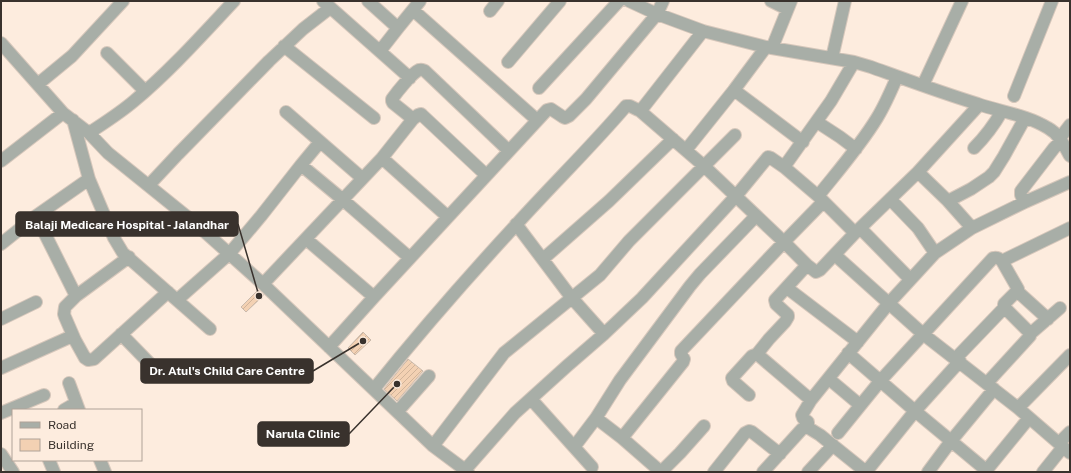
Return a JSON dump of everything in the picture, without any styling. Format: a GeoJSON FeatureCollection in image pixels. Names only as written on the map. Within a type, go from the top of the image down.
{"type":"FeatureCollection","features":[{"type":"Feature","properties":{"kind":"street"},"geometry":{"type":"LineString","coordinates":[[38,84],[72,56],[123,1]]}},
{"type":"Feature","properties":{"kind":"street"},"geometry":{"type":"LineString","coordinates":[[368,1],[398,28]]}},
{"type":"Feature","properties":{"kind":"street"},"geometry":{"type":"LineString","coordinates":[[490,11],[498,1]]}},
{"type":"Feature","properties":{"kind":"street"},"geometry":{"type":"LineString","coordinates":[[508,62],[560,1]]}},
{"type":"Feature","properties":{"kind":"street"},"geometry":{"type":"LineString","coordinates":[[539,88],[619,1]]}},
{"type":"Feature","properties":{"kind":"street"},"geometry":{"type":"LineString","coordinates":[[629,1],[657,14],[703,31],[769,47],[854,62],[979,105],[1025,118],[1048,128],[1061,140],[1070,156]]}},
{"type":"Feature","properties":{"kind":"street"},"geometry":{"type":"LineString","coordinates":[[329,347],[537,120],[550,109],[554,110],[565,118],[569,116],[657,14],[663,1]]}},
{"type":"Feature","properties":{"kind":"street"},"geometry":{"type":"LineString","coordinates":[[686,150],[769,47],[789,5],[771,1]]}},
{"type":"Feature","properties":{"kind":"street"},"geometry":{"type":"LineString","coordinates":[[832,58],[845,1]]}},
{"type":"Feature","properties":{"kind":"street"},"geometry":{"type":"LineString","coordinates":[[923,85],[962,1]]}},
{"type":"Feature","properties":{"kind":"street"},"geometry":{"type":"LineString","coordinates":[[1014,96],[1052,1]]}},
{"type":"Feature","properties":{"kind":"street"},"geometry":{"type":"LineString","coordinates":[[89,133],[126,107],[145,91],[195,44],[233,2]]}},
{"type":"Feature","properties":{"kind":"street"},"geometry":{"type":"LineString","coordinates":[[149,185],[255,74],[326,5],[410,78]]}},
{"type":"Feature","properties":{"kind":"street"},"geometry":{"type":"LineString","coordinates":[[380,51],[417,5],[537,120]]}},
{"type":"Feature","properties":{"kind":"street"},"geometry":{"type":"LineString","coordinates":[[640,110],[703,31]]}},
{"type":"Feature","properties":{"kind":"street"},"geometry":{"type":"LineString","coordinates":[[284,46],[374,118]]}},
{"type":"Feature","properties":{"kind":"street"},"geometry":{"type":"LineString","coordinates":[[3,50],[68,116],[89,133],[108,153],[196,224],[263,284],[434,446],[463,470],[506,423],[642,298],[736,196],[768,158],[771,158],[784,167],[858,230],[910,279]]}},
{"type":"Feature","properties":{"kind":"street"},"geometry":{"type":"LineString","coordinates":[[108,53],[145,91]]}},
{"type":"Feature","properties":{"kind":"street"},"geometry":{"type":"LineString","coordinates":[[784,167],[832,101],[854,62]]}},
{"type":"Feature","properties":{"kind":"street"},"geometry":{"type":"LineString","coordinates":[[413,119],[392,101],[410,78],[419,70],[423,70],[509,151]]}},
{"type":"Feature","properties":{"kind":"street"},"geometry":{"type":"LineString","coordinates":[[622,438],[683,362],[684,359],[681,351],[784,242],[820,199],[877,118],[897,76]]}},
{"type":"Feature","properties":{"kind":"street"},"geometry":{"type":"LineString","coordinates":[[734,90],[803,142]]}},
{"type":"Feature","properties":{"kind":"street"},"geometry":{"type":"LineString","coordinates":[[374,389],[432,318],[516,224],[626,106],[640,110],[704,166],[807,265],[817,272],[918,172],[979,105]]}},
{"type":"Feature","properties":{"kind":"street"},"geometry":{"type":"LineString","coordinates":[[974,148],[987,135],[1002,111]]}},
{"type":"Feature","properties":{"kind":"street"},"geometry":{"type":"LineString","coordinates":[[286,112],[362,178]]}},
{"type":"Feature","properties":{"kind":"street"},"geometry":{"type":"LineString","coordinates":[[263,284],[382,158],[413,119],[419,114],[422,115],[486,175]]}},
{"type":"Feature","properties":{"kind":"street"},"geometry":{"type":"LineString","coordinates":[[1,161],[68,116]]}},
{"type":"Feature","properties":{"kind":"street"},"geometry":{"type":"LineString","coordinates":[[68,116],[89,179],[114,238],[124,253],[210,329]]}},
{"type":"Feature","properties":{"kind":"street"},"geometry":{"type":"LineString","coordinates":[[948,201],[990,177],[1004,156],[1025,118]]}},
{"type":"Feature","properties":{"kind":"street"},"geometry":{"type":"LineString","coordinates":[[817,122],[856,149]]}},
{"type":"Feature","properties":{"kind":"street"},"geometry":{"type":"LineString","coordinates":[[1025,202],[1021,195],[1021,191],[1061,140],[1070,125]]}},
{"type":"Feature","properties":{"kind":"street"},"geometry":{"type":"LineString","coordinates":[[434,446],[504,353],[571,297],[600,275],[629,241],[735,135]]}},
{"type":"Feature","properties":{"kind":"street"},"geometry":{"type":"LineString","coordinates":[[543,259],[609,201],[672,139]]}},
{"type":"Feature","properties":{"kind":"street"},"geometry":{"type":"LineString","coordinates":[[129,257],[76,296],[65,307],[65,317],[75,340],[85,358],[88,360],[94,359],[122,334],[229,254],[320,142]]}},
{"type":"Feature","properties":{"kind":"street"},"geometry":{"type":"LineString","coordinates":[[382,158],[448,217]]}},
{"type":"Feature","properties":{"kind":"street"},"geometry":{"type":"LineString","coordinates":[[301,165],[410,258]]}},
{"type":"Feature","properties":{"kind":"street"},"geometry":{"type":"LineString","coordinates":[[918,172],[948,201],[972,228]]}},
{"type":"Feature","properties":{"kind":"street"},"geometry":{"type":"LineString","coordinates":[[1,244],[36,216],[89,179]]}},
{"type":"Feature","properties":{"kind":"street"},"geometry":{"type":"LineString","coordinates":[[1017,291],[1004,304],[1004,308],[915,411],[866,472],[834,445],[808,427],[808,422],[802,415],[811,400],[889,303],[935,253],[972,228],[1070,182]]}},
{"type":"Feature","properties":{"kind":"street"},"geometry":{"type":"LineString","coordinates":[[890,199],[918,228],[935,253]]}},
{"type":"Feature","properties":{"kind":"street"},"geometry":{"type":"LineString","coordinates":[[36,216],[76,296]]}},
{"type":"Feature","properties":{"kind":"street"},"geometry":{"type":"LineString","coordinates":[[574,447],[596,418],[620,380],[690,286],[756,216]]}},
{"type":"Feature","properties":{"kind":"street"},"geometry":{"type":"LineString","coordinates":[[516,224],[571,297],[604,334]]}},
{"type":"Feature","properties":{"kind":"street"},"geometry":{"type":"LineString","coordinates":[[1002,261],[1070,228]]}},
{"type":"Feature","properties":{"kind":"street"},"geometry":{"type":"LineString","coordinates":[[306,239],[374,297]]}},
{"type":"Feature","properties":{"kind":"street"},"geometry":{"type":"LineString","coordinates":[[835,255],[923,334],[1018,408],[1064,448]]}},
{"type":"Feature","properties":{"kind":"street"},"geometry":{"type":"LineString","coordinates":[[838,433],[881,380],[993,258],[998,258],[1002,261],[1017,286],[1017,291],[1048,318]]}},
{"type":"Feature","properties":{"kind":"street"},"geometry":{"type":"LineString","coordinates":[[749,395],[733,381],[732,378],[752,356],[757,354],[787,319],[788,315],[776,304],[775,301],[807,265]]}},
{"type":"Feature","properties":{"kind":"street"},"geometry":{"type":"LineString","coordinates":[[787,288],[858,342]]}},
{"type":"Feature","properties":{"kind":"street"},"geometry":{"type":"LineString","coordinates":[[1,319],[36,302]]}},
{"type":"Feature","properties":{"kind":"street"},"geometry":{"type":"LineString","coordinates":[[1004,308],[1030,334]]}},
{"type":"Feature","properties":{"kind":"street"},"geometry":{"type":"LineString","coordinates":[[928,472],[990,386],[1030,336],[1030,334],[1060,308]]}},
{"type":"Feature","properties":{"kind":"street"},"geometry":{"type":"LineString","coordinates":[[122,334],[159,373]]}},
{"type":"Feature","properties":{"kind":"street"},"geometry":{"type":"LineString","coordinates":[[1,368],[67,338],[75,340]]}},
{"type":"Feature","properties":{"kind":"street"},"geometry":{"type":"LineString","coordinates":[[848,353],[986,471],[1029,418]]}},
{"type":"Feature","properties":{"kind":"street"},"geometry":{"type":"LineString","coordinates":[[757,354],[811,400]]}},
{"type":"Feature","properties":{"kind":"street"},"geometry":{"type":"LineString","coordinates":[[1018,408],[1070,355]]}},
{"type":"Feature","properties":{"kind":"street"},"geometry":{"type":"LineString","coordinates":[[398,411],[429,376]]}},
{"type":"Feature","properties":{"kind":"street"},"geometry":{"type":"LineString","coordinates":[[829,379],[860,405]]}},
{"type":"Feature","properties":{"kind":"street"},"geometry":{"type":"LineString","coordinates":[[67,409],[77,406],[69,383]]}},
{"type":"Feature","properties":{"kind":"street"},"geometry":{"type":"LineString","coordinates":[[1,413],[44,395]]}},
{"type":"Feature","properties":{"kind":"street"},"geometry":{"type":"LineString","coordinates":[[531,399],[592,467]]}},
{"type":"Feature","properties":{"kind":"street"},"geometry":{"type":"LineString","coordinates":[[596,418],[622,438],[661,472],[704,426]]}},
{"type":"Feature","properties":{"kind":"street"},"geometry":{"type":"LineString","coordinates":[[763,472],[804,428],[808,427]]}},
{"type":"Feature","properties":{"kind":"street"},"geometry":{"type":"LineString","coordinates":[[714,472],[747,431],[752,432],[780,454]]}},
{"type":"Feature","properties":{"kind":"street"},"geometry":{"type":"LineString","coordinates":[[1043,472],[1064,448],[1070,432]]}},
{"type":"Feature","properties":{"kind":"street"},"geometry":{"type":"LineString","coordinates":[[808,472],[834,445]]}},
{"type":"Feature","properties":{"kind":"street"},"geometry":{"type":"LineString","coordinates":[[1,454],[13,472]]}},
{"type":"Feature","properties":{"kind":"street"},"geometry":{"type":"LineString","coordinates":[[49,461],[54,472]]}},
{"type":"Feature","properties":{"kind":"street"},"geometry":{"type":"LineString","coordinates":[[100,461],[105,472]]}},
{"type":"Feature","properties":{"kind":"building"},"geometry":{"type":"Polygon","coordinates":[[[258,290],[264,295],[246,312],[241,307],[258,290]]]}},
{"type":"Feature","properties":{"kind":"building"},"geometry":{"type":"Polygon","coordinates":[[[363,332],[371,340],[355,355],[348,348],[363,332]]]}},
{"type":"Feature","properties":{"kind":"building"},"geometry":{"type":"Polygon","coordinates":[[[408,359],[423,371],[397,401],[384,389],[408,359]]]}},
{"type":"Feature","properties":{"kind":"place","name":"Balaji Medicare Hospital - Jalandhar"},"geometry":{"type":"Point","coordinates":[259,296]}},
{"type":"Feature","properties":{"kind":"place","name":"Dr. Atul's Child Care Centre"},"geometry":{"type":"Point","coordinates":[363,341]}},
{"type":"Feature","properties":{"kind":"place","name":"Narula Clinic"},"geometry":{"type":"Point","coordinates":[397,384]}}]}
